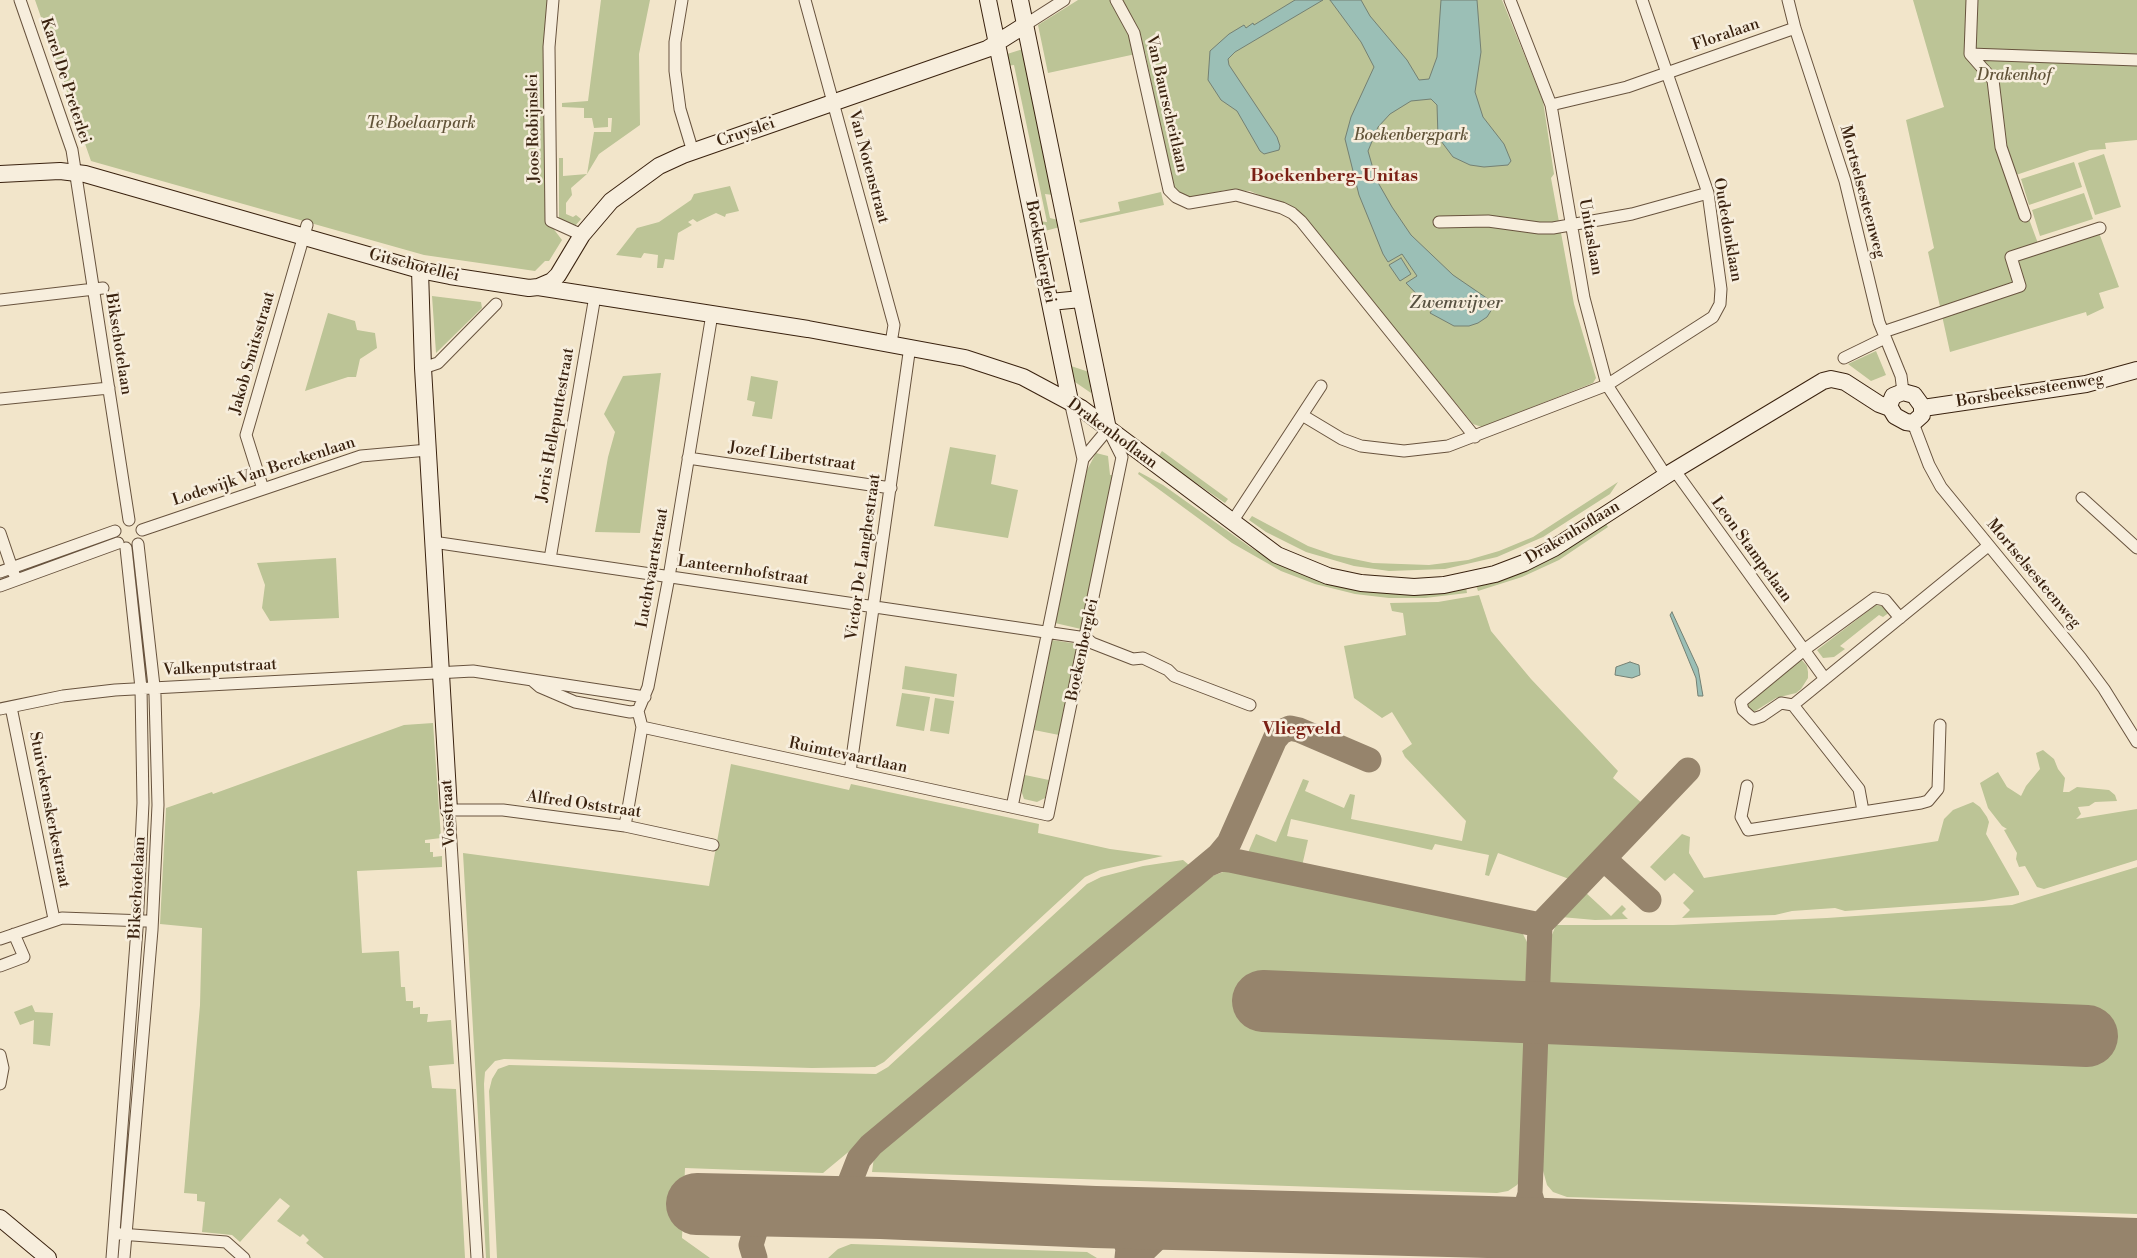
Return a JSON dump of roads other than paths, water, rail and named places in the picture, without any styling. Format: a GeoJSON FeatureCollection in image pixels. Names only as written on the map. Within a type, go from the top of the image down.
{"type":"FeatureCollection","features":[{"type":"Feature","properties":{"kind":"street","name":"Karel De Preterlei"},"geometry":{"type":"LineString","coordinates":[[20,0],[72,150],[74,172]]}},
{"type":"Feature","properties":{"kind":"street","name":"Joos Robijnslei"},"geometry":{"type":"LineString","coordinates":[[553,0],[549,47],[551,221],[582,235]]}},
{"type":"Feature","properties":{"kind":"street"},"geometry":{"type":"LineString","coordinates":[[682,0],[675,42],[675,72],[680,108],[693,152]]}},
{"type":"Feature","properties":{"kind":"street","name":"Van Notenstraat"},"geometry":{"type":"LineString","coordinates":[[805,0],[894,324],[891,343]]}},
{"type":"Feature","properties":{"kind":"street","name":"Boekenberglei"},"geometry":{"type":"LineString","coordinates":[[988,0],[1070,402],[1084,459],[1012,806]]}},
{"type":"Feature","properties":{"kind":"street","name":"Boekenberglei"},"geometry":{"type":"LineString","coordinates":[[1020,0],[1108,430],[1122,457],[1048,815]]}},
{"type":"Feature","properties":{"kind":"street"},"geometry":{"type":"LineString","coordinates":[[997,44],[1064,0]]}},
{"type":"Feature","properties":{"kind":"street","name":"Van Baurscheitlaan"},"geometry":{"type":"LineString","coordinates":[[1116,0],[1134,33],[1169,190],[1176,197],[1189,203],[1236,195],[1292,212],[1475,437]]}},
{"type":"Feature","properties":{"kind":"street","name":"Unitaslaan"},"geometry":{"type":"LineString","coordinates":[[1510,0],[1552,105],[1584,298],[1607,385],[1665,471]]}},
{"type":"Feature","properties":{"kind":"street","name":"Oudedonklaan"},"geometry":{"type":"LineString","coordinates":[[1302,415],[1342,439],[1381,450],[1426,450],[1475,437],[1607,385],[1708,322],[1718,310],[1721,289],[1708,193],[1642,0]]}},
{"type":"Feature","properties":{"kind":"street","name":"Mortselsesteenweg"},"geometry":{"type":"LineString","coordinates":[[1788,0],[1795,28],[1845,181],[1884,335],[1901,376],[1895,399]]}},
{"type":"Feature","properties":{"kind":"street"},"geometry":{"type":"LineString","coordinates":[[1972,0],[1970,54],[1993,80],[2000,147],[2025,216]]}},
{"type":"Feature","properties":{"kind":"street","name":"Floralaan"},"geometry":{"type":"LineString","coordinates":[[1552,105],[1626,87],[1795,28]]}},
{"type":"Feature","properties":{"kind":"street","name":"Cruyslei"},"geometry":{"type":"LineString","coordinates":[[538,287],[552,281],[558,275],[582,235],[602,211],[628,187],[659,166],[693,152],[997,44]]}},
{"type":"Feature","properties":{"kind":"street"},"geometry":{"type":"LineString","coordinates":[[1970,54],[2137,60]]}},
{"type":"Feature","properties":{"kind":"street","name":"Gitschotellei"},"geometry":{"type":"LineString","coordinates":[[0,174],[74,172],[306,231],[420,270],[520,287],[538,287],[594,303],[712,314],[836,334]]}},
{"type":"Feature","properties":{"kind":"street","name":"Bikschotelaan"},"geometry":{"type":"LineString","coordinates":[[74,172],[98,289],[109,388],[129,520]]}},
{"type":"Feature","properties":{"kind":"street"},"geometry":{"type":"LineString","coordinates":[[1439,222],[1488,221],[1539,228],[1571,225],[1632,214],[1708,193]]}},
{"type":"Feature","properties":{"kind":"street"},"geometry":{"type":"LineString","coordinates":[[1844,358],[1884,335],[2020,286],[2011,257],[2100,228]]}},
{"type":"Feature","properties":{"kind":"street","name":"Jakob Smitsstraat"},"geometry":{"type":"LineString","coordinates":[[263,489],[246,435],[306,231]]}},
{"type":"Feature","properties":{"kind":"street","name":"Vosstraat"},"geometry":{"type":"LineString","coordinates":[[420,270],[423,368],[433,542],[477,1258]]}},
{"type":"Feature","properties":{"kind":"street"},"geometry":{"type":"LineString","coordinates":[[0,300],[98,289]]}},
{"type":"Feature","properties":{"kind":"street"},"geometry":{"type":"LineString","coordinates":[[1050,302],[1081,299]]}},
{"type":"Feature","properties":{"kind":"street","name":"Joris Helleputtestraat"},"geometry":{"type":"LineString","coordinates":[[550,559],[594,303]]}},
{"type":"Feature","properties":{"kind":"street"},"geometry":{"type":"LineString","coordinates":[[423,368],[438,363],[496,304]]}},
{"type":"Feature","properties":{"kind":"street","name":"Luchtvaartstraat"},"geometry":{"type":"LineString","coordinates":[[638,711],[645,697],[669,577],[712,314]]}},
{"type":"Feature","properties":{"kind":"street","name":"Drakenhoflaan"},"geometry":{"type":"LineString","coordinates":[[836,334],[942,352],[987,364],[1023,377],[1070,402],[1232,522],[1280,548],[1333,568],[1362,575],[1414,579],[1445,576],[1491,566],[1540,546],[1665,471],[1826,370],[1838,370],[1850,374],[1876,394],[1895,399]]}},
{"type":"Feature","properties":{"kind":"street","name":"Victor De Langhestraat"},"geometry":{"type":"LineString","coordinates":[[850,772],[910,346]]}},
{"type":"Feature","properties":{"kind":"street","name":"Borsbeeksesteenweg"},"geometry":{"type":"LineString","coordinates":[[1922,408],[2086,384],[2137,370]]}},
{"type":"Feature","properties":{"kind":"street"},"geometry":{"type":"LineString","coordinates":[[1232,522],[1321,386]]}},
{"type":"Feature","properties":{"kind":"street"},"geometry":{"type":"LineString","coordinates":[[0,399],[109,388]]}},
{"type":"Feature","properties":{"kind":"street"},"geometry":{"type":"LineString","coordinates":[[1914,395],[1922,408],[1920,417],[1913,422],[1900,420],[1895,399],[1914,395]]}},
{"type":"Feature","properties":{"kind":"street","name":"Mortselsesteenweg"},"geometry":{"type":"LineString","coordinates":[[1913,422],[1929,465],[1941,487],[2082,658],[2137,742]]}},
{"type":"Feature","properties":{"kind":"street","name":"Boekenberglei"},"geometry":{"type":"LineString","coordinates":[[1084,459],[1108,430]]}},
{"type":"Feature","properties":{"kind":"street","name":"Lodewijk Van Berckenlaan"},"geometry":{"type":"LineString","coordinates":[[142,530],[361,456],[428,450]]}},
{"type":"Feature","properties":{"kind":"street","name":"Jozef Libertstraat"},"geometry":{"type":"LineString","coordinates":[[688,458],[891,488]]}},
{"type":"Feature","properties":{"kind":"street","name":"Leon Stampelaan"},"geometry":{"type":"LineString","coordinates":[[1665,471],[1678,475],[1825,679]]}},
{"type":"Feature","properties":{"kind":"street"},"geometry":{"type":"LineString","coordinates":[[2082,498],[2137,548]]}},
{"type":"Feature","properties":{"kind":"street"},"geometry":{"type":"LineString","coordinates":[[0,572],[115,531],[119,524],[129,520],[138,524],[142,530]]}},
{"type":"Feature","properties":{"kind":"street","name":"Bikschotelaan"},"geometry":{"type":"LineString","coordinates":[[124,1258],[152,922],[158,804],[153,688],[138,544],[142,537],[142,530]]}},
{"type":"Feature","properties":{"kind":"street","name":"Bikschotelaan"},"geometry":{"type":"LineString","coordinates":[[112,1258],[138,921],[143,804],[141,688],[122,546],[115,531]]}},
{"type":"Feature","properties":{"kind":"street"},"geometry":{"type":"LineString","coordinates":[[0,533],[16,581]]}},
{"type":"Feature","properties":{"kind":"street","name":"Lanteernhofstraat"},"geometry":{"type":"LineString","coordinates":[[433,542],[1049,631],[1086,638],[1092,643],[1133,659],[1143,658],[1168,670],[1174,676],[1250,706]]}},
{"type":"Feature","properties":{"kind":"street"},"geometry":{"type":"LineString","coordinates":[[0,586],[122,546],[138,544]]}},
{"type":"Feature","properties":{"kind":"street"},"geometry":{"type":"LineString","coordinates":[[1793,705],[1988,546]]}},
{"type":"Feature","properties":{"kind":"street"},"geometry":{"type":"LineString","coordinates":[[1863,812],[1859,789],[1793,705],[1780,703],[1762,716],[1753,719],[1749,718],[1741,706],[1744,698],[1804,650],[1875,598],[1884,600],[1900,618]]}},
{"type":"Feature","properties":{"kind":"street","name":"Valkenputstraat"},"geometry":{"type":"LineString","coordinates":[[6,708],[63,696],[141,688],[473,671],[530,678],[645,697]]}},
{"type":"Feature","properties":{"kind":"street"},"geometry":{"type":"LineString","coordinates":[[530,678],[540,687],[575,702],[630,712],[638,711],[642,727],[625,826]]}},
{"type":"Feature","properties":{"kind":"street","name":"Stuivekenskerkestraat"},"geometry":{"type":"LineString","coordinates":[[6,708],[54,919]]}},
{"type":"Feature","properties":{"kind":"street"},"geometry":{"type":"LineString","coordinates":[[1747,786],[1741,817],[1748,830],[1921,803],[1934,796],[1939,780],[1940,725]]}},
{"type":"Feature","properties":{"kind":"street","name":"Ruimtevaartlaan"},"geometry":{"type":"LineString","coordinates":[[642,727],[1048,815]]}},
{"type":"Feature","properties":{"kind":"street","name":"Alfred Oststraat"},"geometry":{"type":"LineString","coordinates":[[449,810],[503,810],[625,826],[713,845]]}},
{"type":"Feature","properties":{"kind":"street"},"geometry":{"type":"LineString","coordinates":[[0,939],[54,919],[70,917],[152,922]]}},
{"type":"Feature","properties":{"kind":"street"},"geometry":{"type":"LineString","coordinates":[[0,966],[24,957],[14,934]]}},
{"type":"Feature","properties":{"kind":"street"},"geometry":{"type":"LineString","coordinates":[[0,1055],[3,1068],[0,1084]]}},
{"type":"Feature","properties":{"kind":"street"},"geometry":{"type":"LineString","coordinates":[[0,1218],[48,1258]]}},
{"type":"Feature","properties":{"kind":"street"},"geometry":{"type":"LineString","coordinates":[[0,1229],[35,1258]]}},
{"type":"Feature","properties":{"kind":"street"},"geometry":{"type":"LineString","coordinates":[[113,1233],[226,1242],[244,1258]]}},
{"type":"Feature","properties":{"kind":"water"},"geometry":{"type":"Polygon","coordinates":[[[1295,0],[1323,0],[1235,52],[1228,59],[1229,65],[1277,137],[1280,146],[1279,150],[1264,154],[1260,151],[1237,111],[1221,100],[1208,80],[1210,51],[1229,34],[1244,25],[1246,28],[1253,23],[1254,25],[1295,0]]]}},
{"type":"Feature","properties":{"kind":"water","name":"Zwemvijver"},"geometry":{"type":"Polygon","coordinates":[[[1330,0],[1361,0],[1370,16],[1407,60],[1419,80],[1429,79],[1437,57],[1441,0],[1477,0],[1481,52],[1475,92],[1483,117],[1504,144],[1511,161],[1508,165],[1484,167],[1470,165],[1453,157],[1438,137],[1437,105],[1431,99],[1411,101],[1390,114],[1378,127],[1368,151],[1376,179],[1411,235],[1453,275],[1491,301],[1492,309],[1487,317],[1478,323],[1469,326],[1454,326],[1430,313],[1432,310],[1406,283],[1417,276],[1402,254],[1388,262],[1383,254],[1359,195],[1345,139],[1351,117],[1374,67],[1361,42],[1330,0]]]}},
{"type":"Feature","properties":{"kind":"water"},"geometry":{"type":"Polygon","coordinates":[[[1401,258],[1411,274],[1400,281],[1389,265],[1401,258]]]}},
{"type":"Feature","properties":{"kind":"water"},"geometry":{"type":"Polygon","coordinates":[[[1672,612],[1698,668],[1703,696],[1698,696],[1696,678],[1670,615],[1672,612]]]}},
{"type":"Feature","properties":{"kind":"water"},"geometry":{"type":"Polygon","coordinates":[[[1630,662],[1639,665],[1640,675],[1632,678],[1615,675],[1616,667],[1630,662]]]}},
{"type":"Feature","properties":{"kind":"district","name":"Boekenberg-Unitas"},"geometry":{"type":"Point","coordinates":[1334,177]}},
{"type":"Feature","properties":{"kind":"district","name":"Vliegveld"},"geometry":{"type":"Point","coordinates":[1302,730]}},
{"type":"Feature","properties":{"kind":"park label","name":"Drakenhof"},"geometry":{"type":"Point","coordinates":[2014,76]}},
{"type":"Feature","properties":{"kind":"park label","name":"Te Boelaarpark"},"geometry":{"type":"Point","coordinates":[421,124]}},
{"type":"Feature","properties":{"kind":"park label","name":"Boekenbergpark"},"geometry":{"type":"Point","coordinates":[1411,136]}}]}
